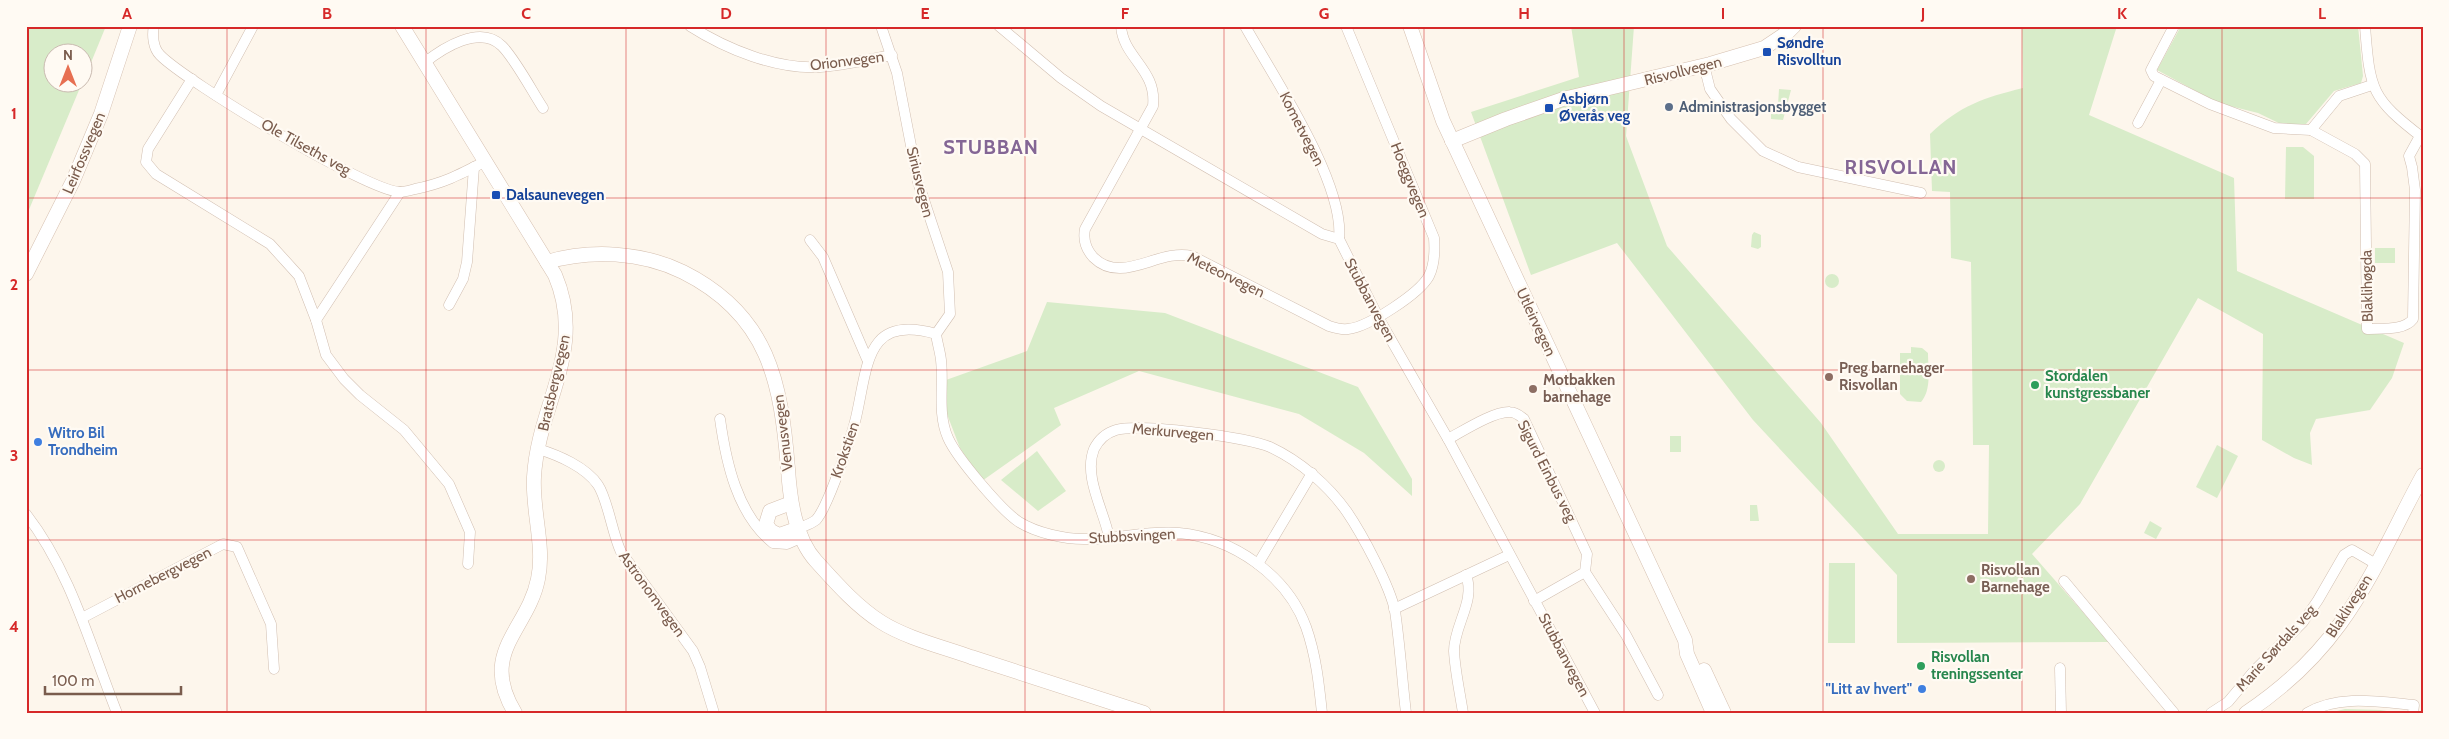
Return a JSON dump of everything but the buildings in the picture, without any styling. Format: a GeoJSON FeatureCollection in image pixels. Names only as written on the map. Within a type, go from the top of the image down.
{"type":"FeatureCollection","features":[{"type":"Feature","properties":{"kind":"main road","name":"Leirfossvegen"},"geometry":{"type":"LineString","coordinates":[[26,274],[73,181],[101,114],[130,26]]}},
{"type":"Feature","properties":{"kind":"main road","name":"Bratsbergvegen"},"geometry":{"type":"LineString","coordinates":[[402,26],[480,164],[548,262],[563,295],[567,334],[559,372],[538,449],[534,483],[540,550],[539,574],[533,597],[508,643],[502,666],[505,688],[515,713]]}},
{"type":"Feature","properties":{"kind":"main road","name":"Utleirvegen"},"geometry":{"type":"LineString","coordinates":[[1410,26],[1434,97],[1452,141],[1685,640],[1694,651],[1724,713]]}},
{"type":"Feature","properties":{"kind":"main road","name":"Risvollvegen"},"geometry":{"type":"LineString","coordinates":[[1452,141],[1506,119],[1563,100],[1764,48],[1794,26]]}},
{"type":"Feature","properties":{"kind":"main road","name":"Venusvegen"},"geometry":{"type":"LineString","coordinates":[[548,262],[581,254],[624,255],[670,266],[708,285],[739,312],[767,356],[777,385],[784,417],[791,503],[801,533],[814,558],[861,607],[882,623],[927,642],[1144,713]]}},
{"type":"Feature","properties":{"kind":"main road","name":"Blaklivegen"},"geometry":{"type":"LineString","coordinates":[[2246,713],[2295,676],[2320,650],[2340,624],[2376,564],[2423,474]]}},
{"type":"Feature","properties":{"kind":"main road"},"geometry":{"type":"LineString","coordinates":[[791,503],[770,511],[766,524],[771,531],[779,535],[801,533]]}},
{"type":"Feature","properties":{"kind":"main road","name":"Utleirvegen"},"geometry":{"type":"LineString","coordinates":[[1685,640],[1687,654],[1712,713]]}},
{"type":"Feature","properties":{"kind":"street","name":"Ole Tilseths veg"},"geometry":{"type":"LineString","coordinates":[[154,26],[155,48],[159,55],[192,79],[291,140],[366,180],[400,192]]}},
{"type":"Feature","properties":{"kind":"street"},"geometry":{"type":"LineString","coordinates":[[216,95],[253,26]]}},
{"type":"Feature","properties":{"kind":"street","name":"Orionvegen"},"geometry":{"type":"LineString","coordinates":[[690,26],[741,52],[780,64],[818,67],[892,55]]}},
{"type":"Feature","properties":{"kind":"street","name":"Siriusvegen"},"geometry":{"type":"LineString","coordinates":[[881,26],[892,55],[918,182],[948,272],[950,314],[936,334]]}},
{"type":"Feature","properties":{"kind":"street"},"geometry":{"type":"LineString","coordinates":[[1000,26],[1062,78],[1140,130],[1322,234],[1339,239]]}},
{"type":"Feature","properties":{"kind":"street"},"geometry":{"type":"LineString","coordinates":[[1121,26],[1126,47],[1145,70],[1153,87],[1153,106],[1140,130]]}},
{"type":"Feature","properties":{"kind":"street","name":"Kometvegen"},"geometry":{"type":"LineString","coordinates":[[1245,26],[1300,122],[1322,166],[1336,203],[1340,225],[1339,239]]}},
{"type":"Feature","properties":{"kind":"street","name":"Hoeggvegen"},"geometry":{"type":"LineString","coordinates":[[1346,26],[1434,238],[1434,260],[1424,284],[1378,316]]}},
{"type":"Feature","properties":{"kind":"street"},"geometry":{"type":"LineString","coordinates":[[2138,123],[2161,80],[2151,74],[2151,70],[2174,26]]}},
{"type":"Feature","properties":{"kind":"street","name":"Blaklihøgda"},"geometry":{"type":"LineString","coordinates":[[2161,80],[2210,104],[2274,128],[2311,130],[2355,154],[2365,164],[2367,329],[2404,327],[2413,319],[2415,190],[2409,156],[2421,137],[2387,109],[2372,85],[2368,69],[2365,26]]}},
{"type":"Feature","properties":{"kind":"street"},"geometry":{"type":"LineString","coordinates":[[424,63],[461,40],[489,38],[502,45],[543,108]]}},
{"type":"Feature","properties":{"kind":"street"},"geometry":{"type":"LineString","coordinates":[[1704,65],[1710,89],[1731,119],[1763,151],[1798,167],[1921,193]]}},
{"type":"Feature","properties":{"kind":"street"},"geometry":{"type":"LineString","coordinates":[[192,79],[148,149],[146,162],[156,174],[270,244],[299,276],[316,320],[326,355],[344,379],[404,430],[448,484],[470,532],[468,564]]}},
{"type":"Feature","properties":{"kind":"street"},"geometry":{"type":"LineString","coordinates":[[2311,130],[2339,96],[2372,85]]}},
{"type":"Feature","properties":{"kind":"street","name":"Meteorvegen"},"geometry":{"type":"LineString","coordinates":[[1140,130],[1085,229],[1085,242],[1095,258],[1108,266],[1126,268],[1163,256],[1182,254],[1192,256],[1329,326],[1349,329],[1378,316]]}},
{"type":"Feature","properties":{"kind":"street"},"geometry":{"type":"LineString","coordinates":[[316,320],[400,192],[444,183],[480,164]]}},
{"type":"Feature","properties":{"kind":"street"},"geometry":{"type":"LineString","coordinates":[[449,305],[463,279],[467,262],[480,164]]}},
{"type":"Feature","properties":{"kind":"street","name":"Stubbanvegen"},"geometry":{"type":"LineString","coordinates":[[1339,239],[1378,316],[1448,438],[1595,713]]}},
{"type":"Feature","properties":{"kind":"street"},"geometry":{"type":"LineString","coordinates":[[810,240],[824,257],[867,358]]}},
{"type":"Feature","properties":{"kind":"street","name":"Krokstien"},"geometry":{"type":"LineString","coordinates":[[720,419],[727,460],[748,515],[773,542],[788,544],[816,520],[837,474],[857,416],[867,358],[879,341],[894,330],[918,328],[936,334]]}},
{"type":"Feature","properties":{"kind":"street","name":"Stubbsvingen"},"geometry":{"type":"LineString","coordinates":[[936,334],[941,360],[940,406],[948,438],[978,480],[1019,522],[1048,534],[1084,540],[1159,533],[1196,536],[1230,547],[1258,564],[1278,582],[1290,598],[1305,626],[1313,654],[1322,713]]}},
{"type":"Feature","properties":{"kind":"street","name":"Sigurd Einbus veg"},"geometry":{"type":"LineString","coordinates":[[1448,438],[1499,414],[1517,413],[1524,419],[1588,554],[1585,572]]}},
{"type":"Feature","properties":{"kind":"street","name":"Merkurvegen"},"geometry":{"type":"LineString","coordinates":[[1109,537],[1094,483],[1092,461],[1097,443],[1115,430],[1134,428],[1254,441],[1278,451],[1312,473],[1346,511],[1362,535],[1394,609],[1406,713]]}},
{"type":"Feature","properties":{"kind":"street","name":"Astronomvegen"},"geometry":{"type":"LineString","coordinates":[[538,449],[566,461],[588,474],[599,485],[613,535],[620,552],[693,651],[714,713]]}},
{"type":"Feature","properties":{"kind":"street"},"geometry":{"type":"LineString","coordinates":[[1258,564],[1312,473]]}},
{"type":"Feature","properties":{"kind":"street"},"geometry":{"type":"LineString","coordinates":[[26,514],[38,529],[62,571],[82,618],[117,713]]}},
{"type":"Feature","properties":{"kind":"street","name":"Hornebergvegen"},"geometry":{"type":"LineString","coordinates":[[82,618],[223,544],[237,547],[271,624],[274,669]]}},
{"type":"Feature","properties":{"kind":"street","name":"Marie Sørdals veg"},"geometry":{"type":"LineString","coordinates":[[2211,713],[2228,702],[2254,671],[2303,622],[2344,555],[2352,550],[2376,564]]}},
{"type":"Feature","properties":{"kind":"street"},"geometry":{"type":"LineString","coordinates":[[1394,609],[1509,555]]}},
{"type":"Feature","properties":{"kind":"street"},"geometry":{"type":"LineString","coordinates":[[1534,601],[1585,572],[1626,635],[1658,694]]}},
{"type":"Feature","properties":{"kind":"street"},"geometry":{"type":"LineString","coordinates":[[1463,713],[1454,649],[1468,596],[1469,587],[1466,575]]}},
{"type":"Feature","properties":{"kind":"street"},"geometry":{"type":"LineString","coordinates":[[2064,581],[2174,713]]}},
{"type":"Feature","properties":{"kind":"street"},"geometry":{"type":"LineString","coordinates":[[2060,668],[2061,713]]}},
{"type":"Feature","properties":{"kind":"street"},"geometry":{"type":"LineString","coordinates":[[2307,713],[2325,705],[2358,701],[2414,709]]}},
{"type":"Feature","properties":{"kind":"street"},"geometry":{"type":"LineString","coordinates":[[2325,705],[2335,713]]}},
{"type":"Feature","properties":{"kind":"green space"},"geometry":{"type":"Polygon","coordinates":[[[26,26],[106,26],[92,60],[92,42],[42,42],[42,92],[78,92],[28,212],[26,210],[26,26]]]}},
{"type":"Feature","properties":{"kind":"green space"},"geometry":{"type":"Polygon","coordinates":[[[1571,26],[1634,26],[1626,136],[1667,246],[1821,423],[1898,534],[1988,534],[1989,445],[1973,445],[1971,262],[1951,258],[1950,192],[1932,191],[1930,134],[1952,116],[1973,104],[1996,95],[2023,88],[2022,26],[2117,26],[2089,115],[2234,178],[2237,271],[2404,343],[2392,378],[2370,410],[2316,419],[2310,433],[2312,465],[2294,458],[2262,440],[2263,334],[2198,298],[2080,504],[2032,554],[2109,642],[1897,643],[1897,575],[1753,420],[1617,243],[1531,275],[1471,112],[1579,77],[1571,26]]]}},
{"type":"Feature","properties":{"kind":"green space"},"geometry":{"type":"Polygon","coordinates":[[[2181,26],[2358,26],[2363,76],[2361,83],[2334,91],[2306,124],[2285,126],[2258,113],[2218,103],[2157,70],[2181,26]]]}},
{"type":"Feature","properties":{"kind":"green space"},"geometry":{"type":"Polygon","coordinates":[[[1779,89],[1791,90],[1783,120],[1771,119],[1771,105],[1778,105],[1779,89]]]}},
{"type":"Feature","properties":{"kind":"green space"},"geometry":{"type":"Polygon","coordinates":[[[2286,147],[2303,147],[2314,156],[2314,199],[2285,199],[2286,147]]]}},
{"type":"Feature","properties":{"kind":"green space"},"geometry":{"type":"Polygon","coordinates":[[[1754,232],[1761,235],[1761,247],[1758,249],[1751,247],[1754,232]]]}},
{"type":"Feature","properties":{"kind":"green space"},"geometry":{"type":"Polygon","coordinates":[[[2375,248],[2395,248],[2395,263],[2375,263],[2375,248]]]}},
{"type":"Feature","properties":{"kind":"green space"},"geometry":{"type":"Polygon","coordinates":[[[1829,274],[1835,274],[1839,281],[1835,288],[1829,288],[1825,284],[1825,278],[1829,274]]]}},
{"type":"Feature","properties":{"kind":"green space"},"geometry":{"type":"Polygon","coordinates":[[[1047,302],[1165,313],[1358,387],[1412,479],[1412,496],[1364,453],[1299,414],[1139,371],[1054,408],[1061,425],[982,481],[960,448],[945,409],[946,380],[1027,351],[1047,302]]]}},
{"type":"Feature","properties":{"kind":"green space"},"geometry":{"type":"Polygon","coordinates":[[[1911,347],[1922,348],[1928,353],[1928,385],[1921,402],[1907,401],[1900,394],[1900,353],[1911,353],[1911,347]]]}},
{"type":"Feature","properties":{"kind":"green space"},"geometry":{"type":"Polygon","coordinates":[[[1670,436],[1681,436],[1681,452],[1670,452],[1670,436]]]}},
{"type":"Feature","properties":{"kind":"green space"},"geometry":{"type":"Polygon","coordinates":[[[2217,445],[2238,456],[2217,498],[2196,487],[2217,445]]]}},
{"type":"Feature","properties":{"kind":"green space"},"geometry":{"type":"Polygon","coordinates":[[[1037,451],[1066,491],[1038,511],[1001,480],[1037,451]]]}},
{"type":"Feature","properties":{"kind":"green space"},"geometry":{"type":"Polygon","coordinates":[[[1939,460],[1945,466],[1939,472],[1933,466],[1939,460]]]}},
{"type":"Feature","properties":{"kind":"green space"},"geometry":{"type":"Polygon","coordinates":[[[1750,505],[1757,505],[1759,521],[1750,521],[1750,505]]]}},
{"type":"Feature","properties":{"kind":"green space"},"geometry":{"type":"Polygon","coordinates":[[[2150,521],[2162,528],[2156,539],[2144,533],[2150,521]]]}},
{"type":"Feature","properties":{"kind":"green space"},"geometry":{"type":"Polygon","coordinates":[[[1829,563],[1855,563],[1855,643],[1828,643],[1829,563]]]}},
{"type":"Feature","properties":{"kind":"green space"},"geometry":{"type":"Polygon","coordinates":[[[2345,709],[2401,713],[2340,713],[2337,711],[2345,709]]]}},
{"type":"Feature","properties":{"kind":"place","name":"Søndre Risvolltun"},"geometry":{"type":"Point","coordinates":[1767,52]}},
{"type":"Feature","properties":{"kind":"place","name":"Administrasjonsbygget"},"geometry":{"type":"Point","coordinates":[1669,107]}},
{"type":"Feature","properties":{"kind":"place","name":"Asbjørn Øverås veg"},"geometry":{"type":"Point","coordinates":[1549,108]}},
{"type":"Feature","properties":{"kind":"place","name":"Dalsaunevegen"},"geometry":{"type":"Point","coordinates":[496,195]}},
{"type":"Feature","properties":{"kind":"place","name":"Preg barnehager Risvollan"},"geometry":{"type":"Point","coordinates":[1829,377]}},
{"type":"Feature","properties":{"kind":"place","name":"Stordalen kunstgressbaner"},"geometry":{"type":"Point","coordinates":[2035,385]}},
{"type":"Feature","properties":{"kind":"place","name":"Motbakken barnehage"},"geometry":{"type":"Point","coordinates":[1533,389]}},
{"type":"Feature","properties":{"kind":"place","name":"Witro Bil Trondheim"},"geometry":{"type":"Point","coordinates":[38,442]}},
{"type":"Feature","properties":{"kind":"place","name":"Risvollan Barnehage"},"geometry":{"type":"Point","coordinates":[1971,579]}},
{"type":"Feature","properties":{"kind":"place","name":"Risvollan treningssenter"},"geometry":{"type":"Point","coordinates":[1921,666]}},
{"type":"Feature","properties":{"kind":"place","name":"\"Litt av hvert\""},"geometry":{"type":"Point","coordinates":[1922,689]}},
{"type":"Feature","properties":{"kind":"district","name":"STUBBAN"},"geometry":{"type":"Point","coordinates":[991,147]}},
{"type":"Feature","properties":{"kind":"district","name":"RISVOLLAN"},"geometry":{"type":"Point","coordinates":[1901,167]}}]}
